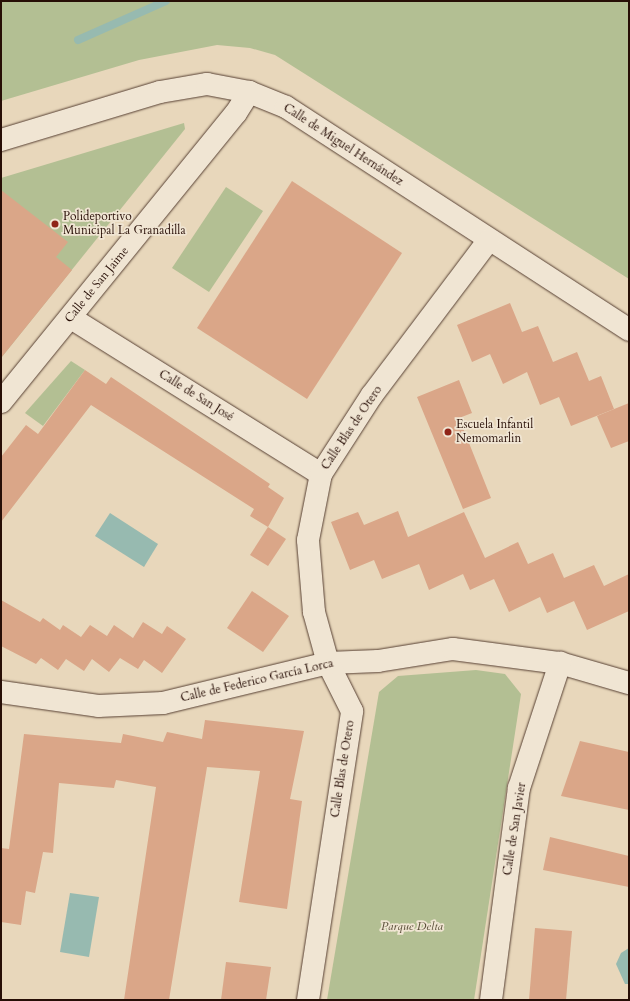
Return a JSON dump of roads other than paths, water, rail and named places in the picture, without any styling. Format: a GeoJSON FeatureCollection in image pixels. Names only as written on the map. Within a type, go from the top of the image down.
{"type":"FeatureCollection","features":[{"type":"Feature","properties":{"kind":"street","name":"Calle de Miguel Hernández"},"geometry":{"type":"LineString","coordinates":[[1,140],[160,92],[207,84],[249,92],[286,107],[629,330]]}},
{"type":"Feature","properties":{"kind":"street","name":"Calle de San Jaime"},"geometry":{"type":"LineString","coordinates":[[1,402],[71,318],[249,92]]}},
{"type":"Feature","properties":{"kind":"street","name":"Calle Blas de Otero"},"geometry":{"type":"LineString","coordinates":[[308,1000],[352,711],[328,663],[314,612],[308,540],[321,474],[372,395],[489,240]]}},
{"type":"Feature","properties":{"kind":"street","name":"Calle de San José"},"geometry":{"type":"LineString","coordinates":[[71,318],[321,474]]}},
{"type":"Feature","properties":{"kind":"street","name":"Calle de Federico García Lorca"},"geometry":{"type":"LineString","coordinates":[[2,697],[98,706],[163,703],[328,663],[378,661],[453,649],[560,663],[629,683]]}},
{"type":"Feature","properties":{"kind":"street","name":"Calle de San Javier"},"geometry":{"type":"LineString","coordinates":[[491,1000],[519,788],[560,663]]}},
{"type":"Feature","properties":{"kind":"water"},"geometry":{"type":"Polygon","coordinates":[[[110,513],[158,544],[144,567],[95,536],[110,513]]]}},
{"type":"Feature","properties":{"kind":"water"},"geometry":{"type":"Polygon","coordinates":[[[70,893],[99,897],[89,957],[60,952],[70,893]]]}},
{"type":"Feature","properties":{"kind":"water"},"geometry":{"type":"Polygon","coordinates":[[[629,948],[629,984],[625,984],[616,964],[621,953],[629,948]]]}},
{"type":"Feature","properties":{"kind":"waterway"},"geometry":{"type":"LineString","coordinates":[[78,40],[166,1]]}},
{"type":"Feature","properties":{"kind":"place","name":"Polideportivo Municipal La Granadilla"},"geometry":{"type":"Point","coordinates":[55,224]}},
{"type":"Feature","properties":{"kind":"place","name":"Escuela Infantil Nemomarlin"},"geometry":{"type":"Point","coordinates":[448,432]}},
{"type":"Feature","properties":{"kind":"park label","name":"Parque Delta"},"geometry":{"type":"Point","coordinates":[412,927]}}]}
